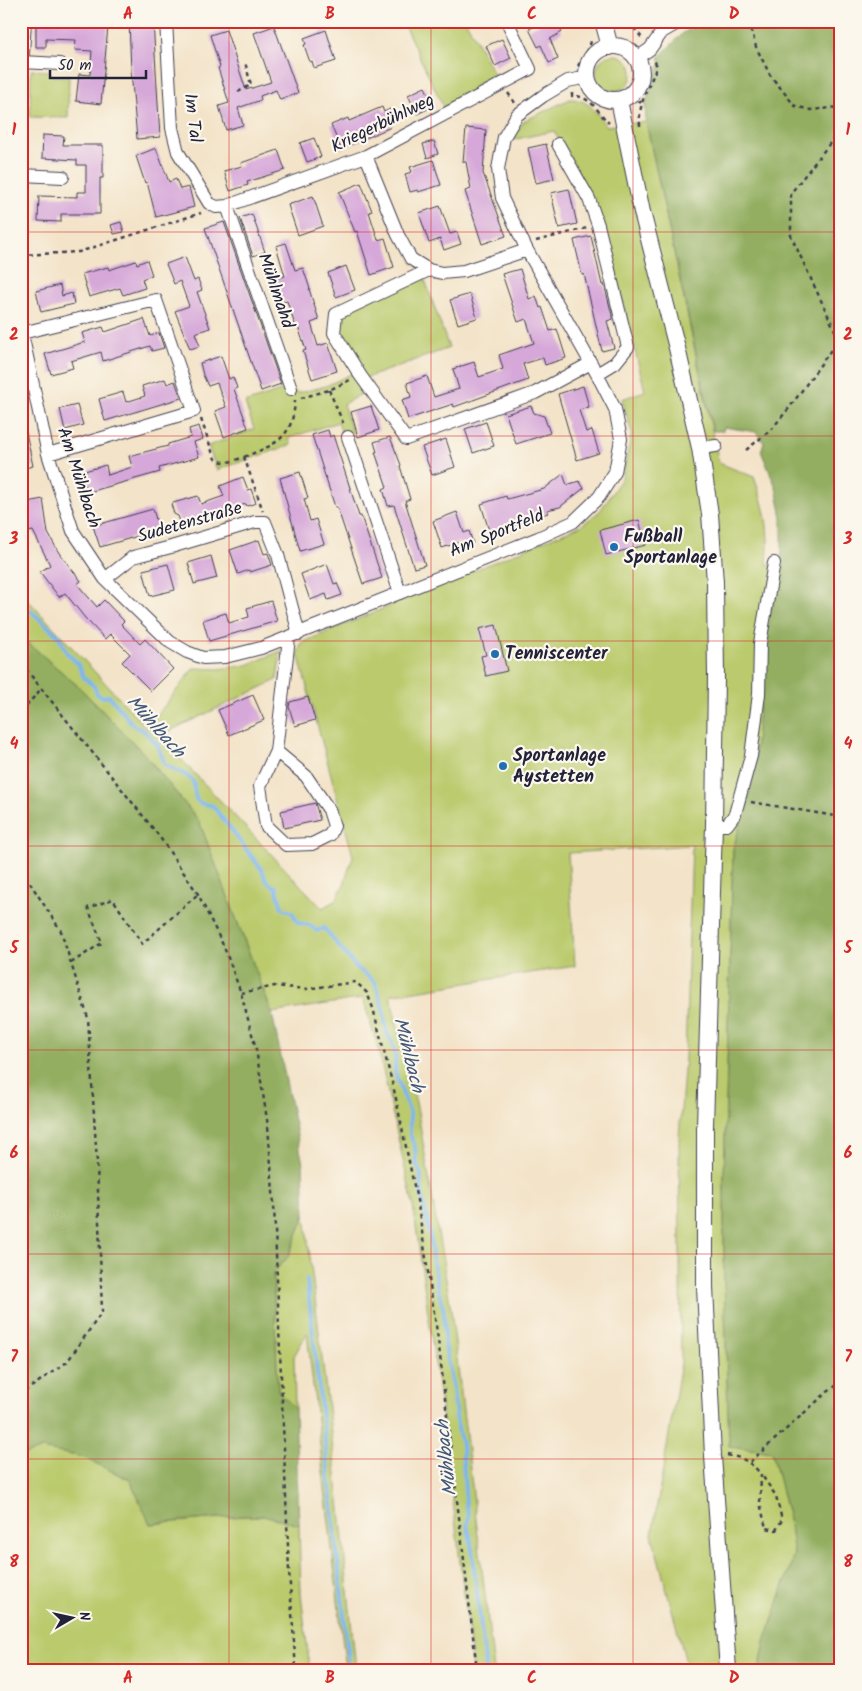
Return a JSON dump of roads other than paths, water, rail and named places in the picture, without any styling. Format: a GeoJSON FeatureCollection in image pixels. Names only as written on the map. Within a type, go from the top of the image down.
{"type":"FeatureCollection","features":[{"type":"Feature","properties":{"kind":"main road"},"geometry":{"type":"LineString","coordinates":[[604,24],[610,47]]}},
{"type":"Feature","properties":{"kind":"main road"},"geometry":{"type":"LineString","coordinates":[[610,47],[623,48],[630,52],[643,54],[639,84],[625,97],[610,100],[595,92],[590,85],[588,67],[598,52],[610,47]]}},
{"type":"Feature","properties":{"kind":"main road"},"geometry":{"type":"LineString","coordinates":[[625,97],[642,212],[677,348],[708,447],[715,582],[716,678],[714,826],[705,1126],[705,1287],[713,1456],[728,1670]]}},
{"type":"Feature","properties":{"kind":"street"},"geometry":{"type":"LineString","coordinates":[[21,85],[24,21]]}},
{"type":"Feature","properties":{"kind":"street","name":"Im Tal"},"geometry":{"type":"LineString","coordinates":[[166,21],[172,128],[178,152],[209,203],[222,206]]}},
{"type":"Feature","properties":{"kind":"street","name":"Kriegerbühlweg"},"geometry":{"type":"LineString","coordinates":[[222,206],[366,156],[530,68],[507,21]]}},
{"type":"Feature","properties":{"kind":"street"},"geometry":{"type":"LineString","coordinates":[[643,54],[660,27],[681,21]]}},
{"type":"Feature","properties":{"kind":"street"},"geometry":{"type":"LineString","coordinates":[[22,62],[60,64]]}},
{"type":"Feature","properties":{"kind":"street","name":"Am Sportfeld"},"geometry":{"type":"LineString","coordinates":[[288,638],[538,538],[573,522],[599,497],[615,472],[620,439],[616,412],[594,368],[525,247],[502,198],[498,169],[504,137],[517,115],[568,81],[588,77]]}},
{"type":"Feature","properties":{"kind":"street"},"geometry":{"type":"LineString","coordinates":[[429,270],[336,314],[334,333],[360,376],[406,439],[535,393],[594,368],[615,363],[628,347],[598,225],[588,199],[558,144]]}},
{"type":"Feature","properties":{"kind":"street"},"geometry":{"type":"LineString","coordinates":[[366,156],[410,259],[429,270],[442,273],[464,271],[525,247]]}},
{"type":"Feature","properties":{"kind":"street"},"geometry":{"type":"LineString","coordinates":[[21,175],[63,177]]}},
{"type":"Feature","properties":{"kind":"street","name":"Mühlmahd"},"geometry":{"type":"LineString","coordinates":[[222,206],[293,394]]}},
{"type":"Feature","properties":{"kind":"street"},"geometry":{"type":"LineString","coordinates":[[22,333],[156,300],[194,411],[48,454]]}},
{"type":"Feature","properties":{"kind":"street","name":"Am Mühlbach"},"geometry":{"type":"LineString","coordinates":[[21,329],[48,454],[73,531],[105,579],[170,642],[195,656],[225,658],[288,638]]}},
{"type":"Feature","properties":{"kind":"street"},"geometry":{"type":"LineString","coordinates":[[348,437],[400,593]]}},
{"type":"Feature","properties":{"kind":"street","name":"Sudetenstraße"},"geometry":{"type":"LineString","coordinates":[[105,579],[133,557],[171,548],[255,522],[265,522],[278,555],[288,638]]}},
{"type":"Feature","properties":{"kind":"street"},"geometry":{"type":"LineString","coordinates":[[714,826],[727,825],[735,814],[751,756],[758,694],[760,643],[774,563]]}},
{"type":"Feature","properties":{"kind":"street"},"geometry":{"type":"LineString","coordinates":[[276,751],[306,776],[329,810],[334,826],[330,835],[312,844],[286,846],[266,826],[260,786],[276,751],[288,638]]}},
{"type":"Feature","properties":{"kind":"waterway","name":"Mühlbach"},"geometry":{"type":"LineString","coordinates":[[21,606],[32,612],[59,637],[67,653],[78,664],[84,678],[94,686],[97,694],[103,697],[109,696],[134,726],[143,730],[157,744],[165,765],[186,775],[193,781],[196,799],[200,803],[213,806],[262,870],[267,881],[276,887],[282,908],[292,912],[298,923],[310,925],[317,931],[324,928],[356,967],[375,982],[383,1008],[387,1034],[392,1042],[395,1054],[395,1072],[410,1114],[410,1135],[415,1146],[416,1163],[421,1175],[421,1190],[431,1241],[432,1257],[444,1311],[445,1345],[462,1445],[466,1506],[469,1516],[467,1524],[471,1541],[486,1670]]}},
{"type":"Feature","properties":{"kind":"waterway"},"geometry":{"type":"LineString","coordinates":[[307,1280],[350,1670]]}},
{"type":"Feature","properties":{"kind":"place","name":"Fußball Sportanlage"},"geometry":{"type":"Point","coordinates":[614,547]}},
{"type":"Feature","properties":{"kind":"place","name":"Tenniscenter"},"geometry":{"type":"Point","coordinates":[495,654]}},
{"type":"Feature","properties":{"kind":"place","name":"Sportanlage Aystetten"},"geometry":{"type":"Point","coordinates":[503,766]}}]}
